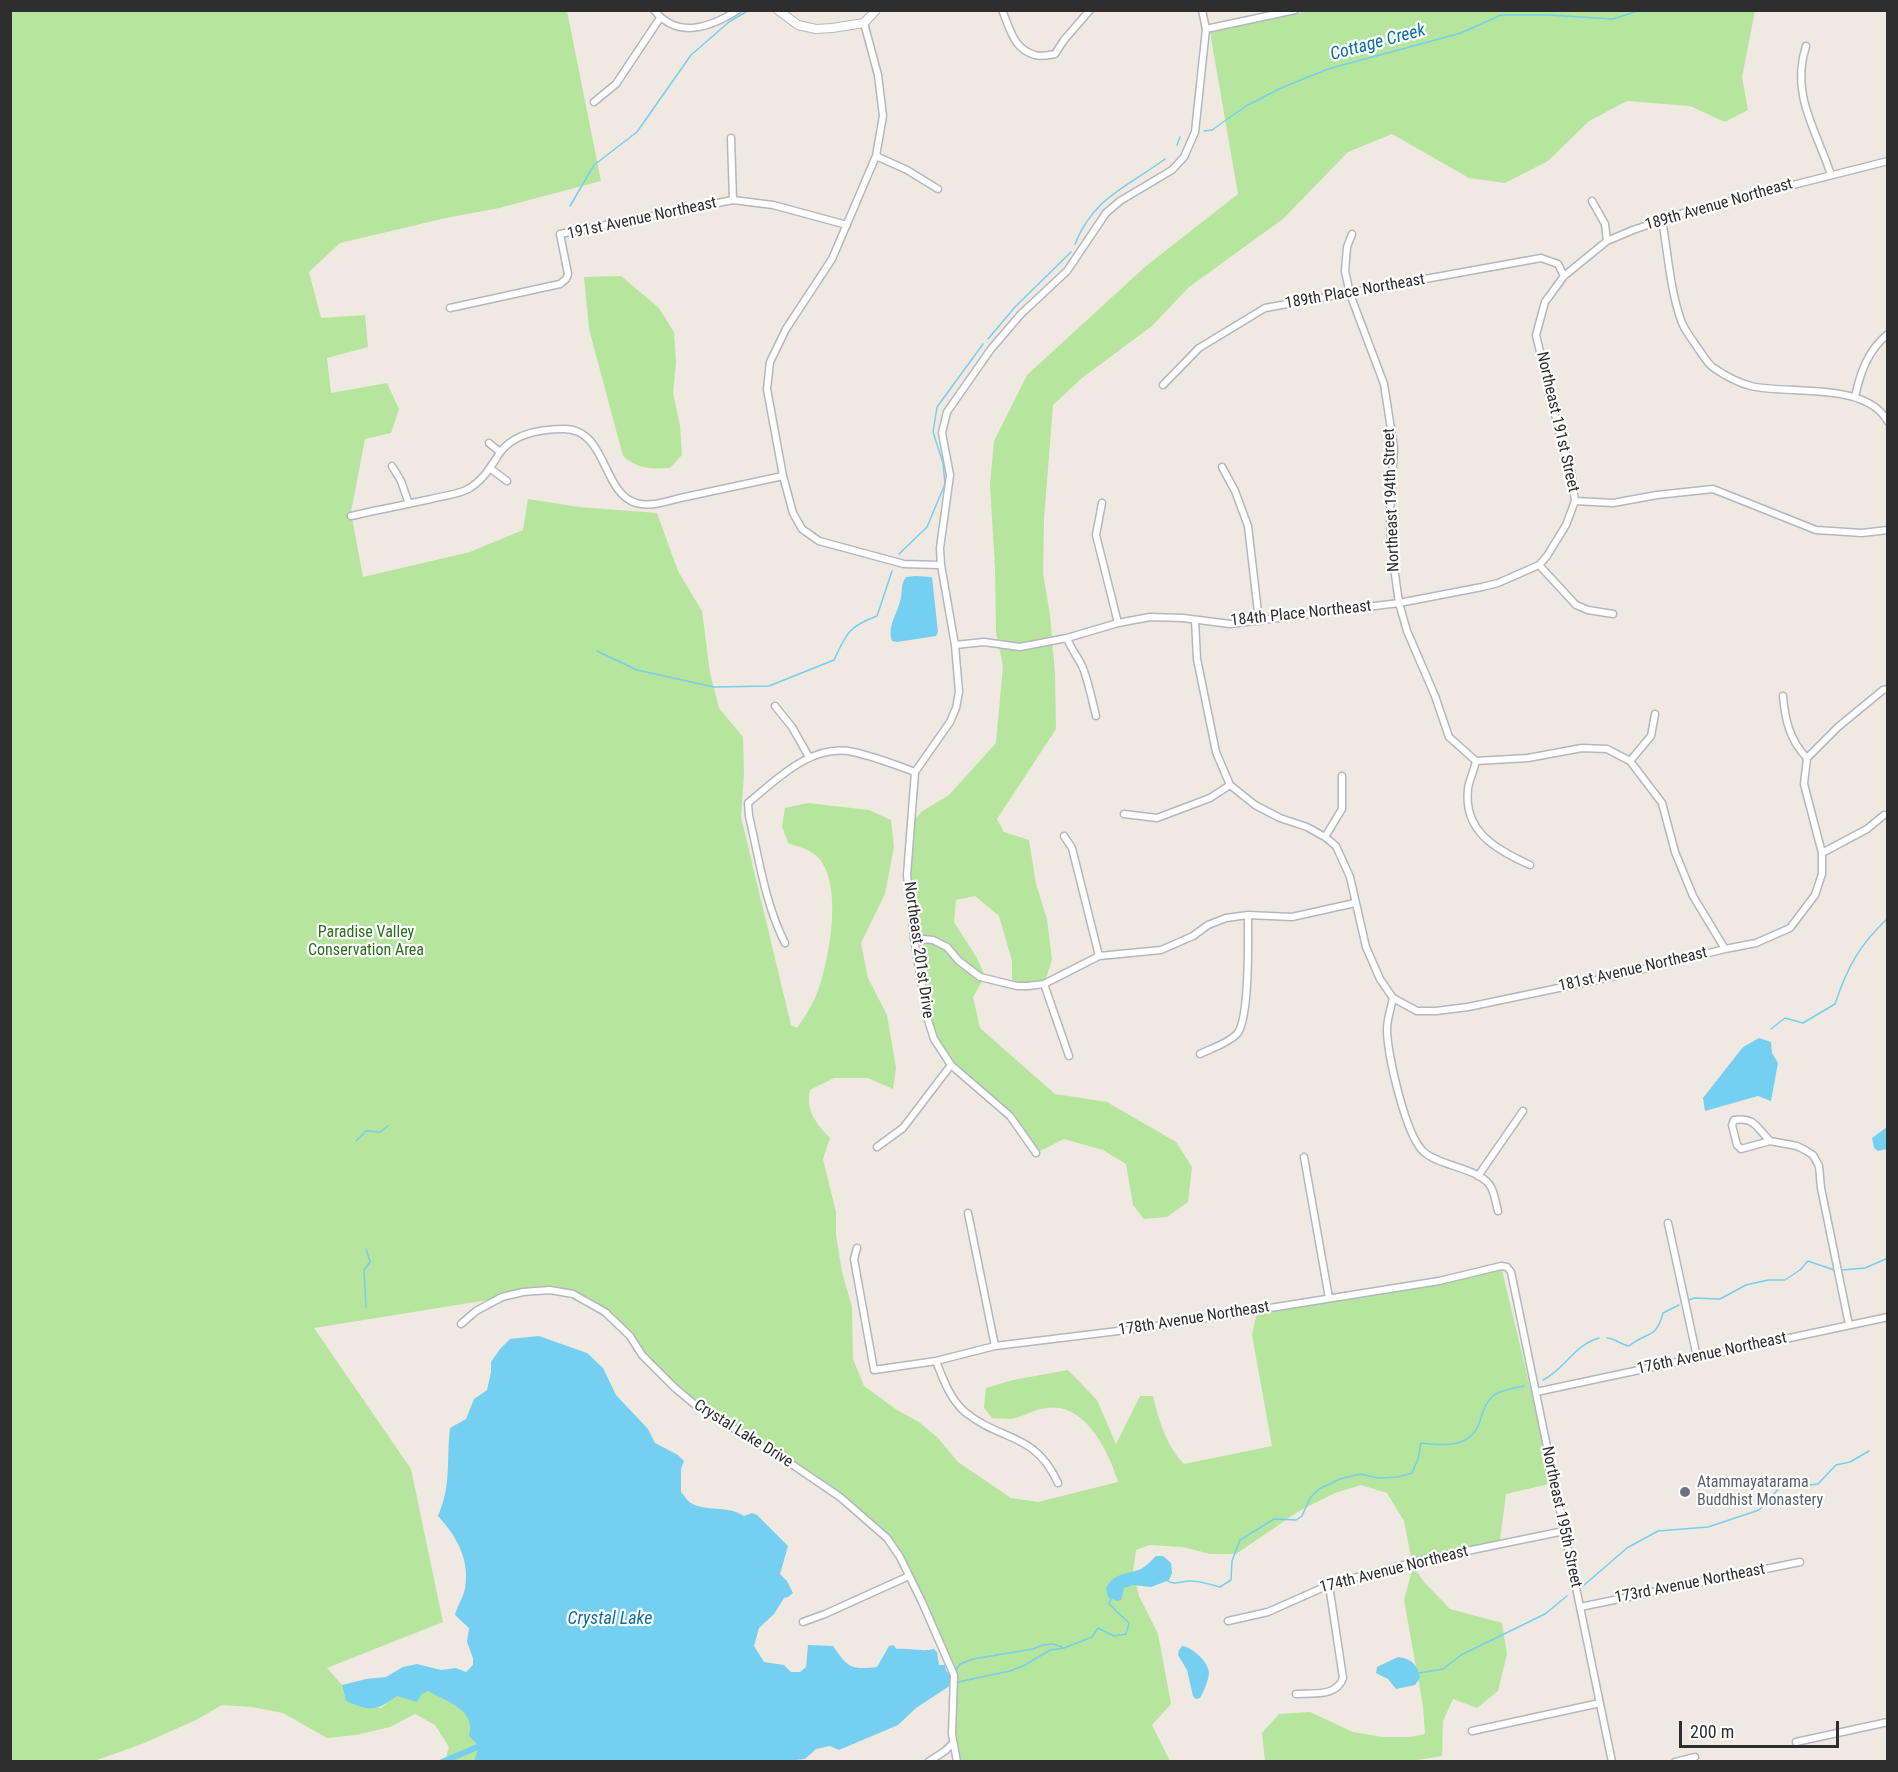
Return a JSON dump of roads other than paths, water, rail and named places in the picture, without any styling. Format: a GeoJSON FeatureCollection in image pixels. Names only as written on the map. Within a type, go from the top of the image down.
{"type":"FeatureCollection","features":[{"type":"Feature","properties":{"kind":"street"},"geometry":{"type":"LineString","coordinates":[[654,10],[660,18],[673,25],[688,28],[718,23],[738,10]]}},
{"type":"Feature","properties":{"kind":"street"},"geometry":{"type":"LineString","coordinates":[[778,10],[798,25],[816,29],[864,23],[876,10]]}},
{"type":"Feature","properties":{"kind":"street"},"geometry":{"type":"LineString","coordinates":[[1002,10],[1009,31],[1018,45],[1036,56],[1055,54],[1090,10]]}},
{"type":"Feature","properties":{"kind":"street"},"geometry":{"type":"LineString","coordinates":[[785,943],[776,926],[749,816],[748,803],[809,757],[837,751],[852,751],[915,772],[950,722],[959,692],[955,645],[940,548],[950,475],[942,433],[947,412],[992,348],[1021,314],[1067,271],[1106,213],[1120,201],[1160,179],[1176,167],[1184,157],[1195,132],[1206,29],[1202,10]]}},
{"type":"Feature","properties":{"kind":"street"},"geometry":{"type":"LineString","coordinates":[[1206,29],[1295,10]]}},
{"type":"Feature","properties":{"kind":"street"},"geometry":{"type":"LineString","coordinates":[[594,102],[616,84],[660,18]]}},
{"type":"Feature","properties":{"kind":"street"},"geometry":{"type":"LineString","coordinates":[[864,23],[878,75],[883,116],[876,156],[832,259],[786,329],[770,362],[767,389],[783,476],[793,513],[802,529],[819,541],[904,564],[941,565]]}},
{"type":"Feature","properties":{"kind":"street"},"geometry":{"type":"LineString","coordinates":[[1806,46],[1803,56],[1801,90],[1805,108],[1831,176]]}},
{"type":"Feature","properties":{"kind":"street"},"geometry":{"type":"LineString","coordinates":[[730,138],[733,200]]}},
{"type":"Feature","properties":{"kind":"street"},"geometry":{"type":"LineString","coordinates":[[876,156],[907,170],[938,189]]}},
{"type":"Feature","properties":{"kind":"street","name":"189th Avenue Northeast"},"geometry":{"type":"LineString","coordinates":[[1564,276],[1607,241],[1662,220],[1887,161]]}},
{"type":"Feature","properties":{"kind":"street","name":"191st Avenue Northeast"},"geometry":{"type":"LineString","coordinates":[[450,308],[560,284],[568,274],[560,234],[733,200],[773,205],[847,225]]}},
{"type":"Feature","properties":{"kind":"street"},"geometry":{"type":"LineString","coordinates":[[1592,201],[1605,224],[1607,241]]}},
{"type":"Feature","properties":{"kind":"street"},"geometry":{"type":"LineString","coordinates":[[1662,220],[1678,309],[1688,333],[1712,367],[1749,386],[1784,391],[1824,391],[1856,397],[1885,417],[1887,422]]}},
{"type":"Feature","properties":{"kind":"street","name":"Northeast 194th Street"},"geometry":{"type":"LineString","coordinates":[[1352,234],[1347,247],[1345,271],[1350,294],[1384,384],[1394,448],[1390,511],[1391,546],[1399,603],[1407,632],[1436,696],[1449,737],[1476,761]]}},
{"type":"Feature","properties":{"kind":"street","name":"189th Place Northeast"},"geometry":{"type":"LineString","coordinates":[[1164,385],[1199,348],[1265,308],[1541,258],[1558,264],[1564,276]]}},
{"type":"Feature","properties":{"kind":"street","name":"Northeast 191st Street"},"geometry":{"type":"LineString","coordinates":[[1539,565],[1566,525],[1575,501],[1571,470],[1560,435],[1536,335],[1545,302],[1564,276]]}},
{"type":"Feature","properties":{"kind":"street"},"geometry":{"type":"LineString","coordinates":[[1856,397],[1861,371],[1880,340],[1887,334]]}},
{"type":"Feature","properties":{"kind":"street"},"geometry":{"type":"LineString","coordinates":[[351,516],[468,489],[491,469],[500,452],[510,441],[524,434],[560,429],[574,429],[585,435],[597,450],[612,481],[636,504],[658,503],[783,476]]}},
{"type":"Feature","properties":{"kind":"street"},"geometry":{"type":"LineString","coordinates":[[489,443],[500,452]]}},
{"type":"Feature","properties":{"kind":"street"},"geometry":{"type":"LineString","coordinates":[[392,466],[409,504]]}},
{"type":"Feature","properties":{"kind":"street"},"geometry":{"type":"LineString","coordinates":[[1222,467],[1235,491],[1248,526],[1259,621]]}},
{"type":"Feature","properties":{"kind":"street"},"geometry":{"type":"LineString","coordinates":[[491,469],[507,481]]}},
{"type":"Feature","properties":{"kind":"street"},"geometry":{"type":"LineString","coordinates":[[1575,501],[1613,503],[1657,495],[1713,489],[1816,530],[1862,533],[1887,530]]}},
{"type":"Feature","properties":{"kind":"street"},"geometry":{"type":"LineString","coordinates":[[1102,503],[1096,535],[1118,622]]}},
{"type":"Feature","properties":{"kind":"street"},"geometry":{"type":"LineString","coordinates":[[1539,565],[1575,605],[1588,610],[1613,614]]}},
{"type":"Feature","properties":{"kind":"street","name":"184th Place Northeast"},"geometry":{"type":"LineString","coordinates":[[955,645],[984,642],[1020,647],[1067,638],[1118,622],[1150,617],[1230,624],[1399,603],[1482,587],[1506,580],[1539,565]]}},
{"type":"Feature","properties":{"kind":"street"},"geometry":{"type":"LineString","coordinates":[[1195,620],[1197,659],[1216,752],[1230,785],[1255,805],[1325,837],[1335,846],[1350,876],[1366,947],[1372,963],[1393,998],[1387,1027],[1387,1045],[1396,1087],[1413,1135],[1421,1150],[1431,1158],[1478,1176],[1492,1189],[1498,1211]]}},
{"type":"Feature","properties":{"kind":"street"},"geometry":{"type":"LineString","coordinates":[[1067,638],[1090,688],[1096,716]]}},
{"type":"Feature","properties":{"kind":"street"},"geometry":{"type":"LineString","coordinates":[[1884,815],[1867,829],[1822,853],[1804,784],[1807,758],[1838,727],[1887,689]]}},
{"type":"Feature","properties":{"kind":"street"},"geometry":{"type":"LineString","coordinates":[[1783,696],[1791,737],[1797,748],[1807,758]]}},
{"type":"Feature","properties":{"kind":"street"},"geometry":{"type":"LineString","coordinates":[[775,706],[792,727],[809,757]]}},
{"type":"Feature","properties":{"kind":"street"},"geometry":{"type":"LineString","coordinates":[[1630,761],[1651,736],[1655,714]]}},
{"type":"Feature","properties":{"kind":"street"},"geometry":{"type":"LineString","coordinates":[[1530,865],[1493,846],[1473,822],[1468,789],[1476,761],[1528,758],[1582,748],[1607,749],[1630,761],[1662,803],[1675,852],[1693,896],[1725,949]]}},
{"type":"Feature","properties":{"kind":"street","name":"Northeast 201st Drive"},"geometry":{"type":"LineString","coordinates":[[915,772],[907,875],[914,938],[927,1017],[934,1039],[951,1065],[1010,1116],[1036,1153]]}},
{"type":"Feature","properties":{"kind":"street"},"geometry":{"type":"LineString","coordinates":[[1325,837],[1342,809],[1342,776]]}},
{"type":"Feature","properties":{"kind":"street"},"geometry":{"type":"LineString","coordinates":[[1124,814],[1157,818],[1210,798],[1230,785]]}},
{"type":"Feature","properties":{"kind":"street"},"geometry":{"type":"LineString","coordinates":[[1064,836],[1072,848],[1099,956]]}},
{"type":"Feature","properties":{"kind":"street","name":"181st Avenue Northeast"},"geometry":{"type":"LineString","coordinates":[[1393,998],[1417,1011],[1468,1007],[1756,944],[1790,928],[1815,895],[1822,874],[1822,853]]}},
{"type":"Feature","properties":{"kind":"street"},"geometry":{"type":"LineString","coordinates":[[914,938],[933,940],[947,947],[959,961],[980,977],[1017,986],[1044,984],[1099,956],[1161,950],[1226,918],[1248,915],[1292,917],[1355,903]]}},
{"type":"Feature","properties":{"kind":"street"},"geometry":{"type":"LineString","coordinates":[[1200,1054],[1229,1040],[1242,1026],[1248,955],[1248,915]]}},
{"type":"Feature","properties":{"kind":"street"},"geometry":{"type":"LineString","coordinates":[[1044,984],[1069,1056]]}},
{"type":"Feature","properties":{"kind":"street"},"geometry":{"type":"LineString","coordinates":[[877,1147],[903,1128],[951,1065]]}},
{"type":"Feature","properties":{"kind":"street"},"geometry":{"type":"LineString","coordinates":[[1478,1176],[1523,1111]]}},
{"type":"Feature","properties":{"kind":"street"},"geometry":{"type":"LineString","coordinates":[[1770,1140],[1751,1120],[1746,1118],[1734,1120],[1732,1125],[1737,1145],[1741,1149],[1770,1140],[1797,1146],[1813,1155],[1819,1166],[1821,1188],[1849,1325]]}},
{"type":"Feature","properties":{"kind":"street"},"geometry":{"type":"LineString","coordinates":[[1304,1156],[1329,1298]]}},
{"type":"Feature","properties":{"kind":"street"},"geometry":{"type":"LineString","coordinates":[[968,1213],[995,1346]]}},
{"type":"Feature","properties":{"kind":"street"},"geometry":{"type":"LineString","coordinates":[[1668,1223],[1697,1357]]}},
{"type":"Feature","properties":{"kind":"street","name":"178th Avenue Northeast"},"geometry":{"type":"LineString","coordinates":[[857,1248],[854,1259],[874,1370],[936,1361],[995,1346],[1139,1328],[1439,1281],[1502,1266],[1507,1267],[1511,1272]]}},
{"type":"Feature","properties":{"kind":"street","name":"Northeast 195th Street"},"geometry":{"type":"LineString","coordinates":[[1511,1272],[1612,1761]]}},
{"type":"Feature","properties":{"kind":"street","name":"Crystal Lake Drive"},"geometry":{"type":"LineString","coordinates":[[461,1324],[476,1311],[502,1297],[523,1292],[550,1290],[573,1294],[604,1312],[630,1336],[650,1363],[699,1408],[790,1463],[840,1497],[887,1538],[900,1557],[932,1621],[953,1673],[952,1744]]}},
{"type":"Feature","properties":{"kind":"street","name":"176th Avenue Northeast"},"geometry":{"type":"LineString","coordinates":[[1536,1392],[1887,1317]]}},
{"type":"Feature","properties":{"kind":"street"},"geometry":{"type":"LineString","coordinates":[[936,1361],[945,1384],[954,1400],[964,1411],[981,1423],[1026,1444],[1048,1464],[1058,1483]]}},
{"type":"Feature","properties":{"kind":"street","name":"174th Avenue Northeast"},"geometry":{"type":"LineString","coordinates":[[1228,1621],[1274,1610],[1329,1585],[1418,1561],[1564,1531]]}},
{"type":"Feature","properties":{"kind":"street","name":"173rd Avenue Northeast"},"geometry":{"type":"LineString","coordinates":[[1580,1606],[1800,1563]]}},
{"type":"Feature","properties":{"kind":"street"},"geometry":{"type":"LineString","coordinates":[[803,1622],[909,1576]]}},
{"type":"Feature","properties":{"kind":"street"},"geometry":{"type":"LineString","coordinates":[[1296,1694],[1335,1690],[1343,1678],[1329,1585]]}},
{"type":"Feature","properties":{"kind":"street"},"geometry":{"type":"LineString","coordinates":[[1472,1731],[1600,1703]]}},
{"type":"Feature","properties":{"kind":"street"},"geometry":{"type":"LineString","coordinates":[[1796,1742],[1887,1722]]}},
{"type":"Feature","properties":{"kind":"street"},"geometry":{"type":"LineString","coordinates":[[928,1761],[952,1744],[957,1761]]}},
{"type":"Feature","properties":{"kind":"street"},"geometry":{"type":"LineString","coordinates":[[1675,1761],[1695,1757]]}},
{"type":"Feature","properties":{"kind":"water"},"geometry":{"type":"Polygon","coordinates":[[[906,577],[932,577],[938,632],[936,636],[892,641],[891,630],[903,583],[906,577]]]}},
{"type":"Feature","properties":{"kind":"water"},"geometry":{"type":"Polygon","coordinates":[[[1759,1038],[1771,1042],[1772,1053],[1778,1063],[1771,1101],[1758,1096],[1705,1111],[1703,1098],[1743,1047],[1759,1038]]]}},
{"type":"Feature","properties":{"kind":"water"},"geometry":{"type":"Polygon","coordinates":[[[1887,1127],[1887,1149],[1878,1151],[1874,1148],[1872,1138],[1887,1127]]]}},
{"type":"Feature","properties":{"kind":"water","name":"Crystal Lake"},"geometry":{"type":"Polygon","coordinates":[[[539,1336],[587,1353],[603,1368],[616,1395],[648,1429],[655,1443],[678,1455],[684,1461],[681,1469],[681,1492],[690,1502],[697,1506],[731,1511],[744,1516],[752,1513],[757,1515],[788,1546],[780,1574],[787,1581],[793,1593],[784,1598],[774,1614],[759,1628],[754,1646],[764,1662],[784,1665],[791,1672],[800,1672],[806,1667],[808,1645],[833,1646],[851,1666],[868,1668],[877,1667],[889,1646],[893,1645],[897,1649],[934,1649],[937,1652],[939,1665],[945,1665],[946,1671],[950,1674],[955,1669],[957,1672],[952,1677],[951,1685],[916,1708],[898,1725],[839,1750],[830,1746],[816,1749],[805,1759],[775,1762],[474,1761],[479,1746],[469,1736],[468,1719],[452,1703],[428,1691],[422,1694],[417,1702],[397,1696],[383,1705],[372,1708],[361,1707],[346,1701],[342,1685],[386,1677],[403,1667],[417,1664],[441,1670],[456,1668],[466,1672],[473,1665],[467,1642],[469,1628],[455,1615],[465,1589],[464,1558],[456,1540],[438,1516],[447,1483],[450,1428],[466,1419],[474,1399],[487,1390],[491,1362],[500,1349],[510,1339],[539,1336]]]}},
{"type":"Feature","properties":{"kind":"water"},"geometry":{"type":"Polygon","coordinates":[[[1156,1556],[1163,1556],[1171,1563],[1172,1573],[1169,1580],[1151,1587],[1133,1585],[1124,1588],[1121,1600],[1117,1601],[1108,1597],[1106,1589],[1112,1580],[1141,1569],[1156,1556]]]}},
{"type":"Feature","properties":{"kind":"water"},"geometry":{"type":"Polygon","coordinates":[[[1182,1646],[1200,1656],[1209,1670],[1207,1683],[1200,1698],[1196,1699],[1193,1696],[1187,1670],[1178,1655],[1182,1646]]]}},
{"type":"Feature","properties":{"kind":"water"},"geometry":{"type":"Polygon","coordinates":[[[1398,1657],[1407,1659],[1418,1669],[1420,1678],[1415,1685],[1396,1689],[1388,1679],[1376,1673],[1377,1667],[1398,1657]]]}},
{"type":"Feature","properties":{"kind":"waterway"},"geometry":{"type":"LineString","coordinates":[[570,206],[594,165],[637,132],[691,55],[729,22],[749,10]]}},
{"type":"Feature","properties":{"kind":"waterway","name":"Cottage Creek"},"geometry":{"type":"LineString","coordinates":[[1204,131],[1212,130],[1246,106],[1281,88],[1328,69],[1461,33],[1501,15],[1613,19],[1641,10]]}},
{"type":"Feature","properties":{"kind":"waterway","name":"Cottage Creek"},"geometry":{"type":"LineString","coordinates":[[1177,145],[1180,137]]}},
{"type":"Feature","properties":{"kind":"waterway","name":"Cottage Creek"},"geometry":{"type":"LineString","coordinates":[[1075,244],[1083,228],[1102,204],[1165,159]]}},
{"type":"Feature","properties":{"kind":"waterway","name":"Cottage Creek"},"geometry":{"type":"LineString","coordinates":[[988,339],[1015,307],[1071,252]]}},
{"type":"Feature","properties":{"kind":"waterway","name":"Cottage Creek"},"geometry":{"type":"LineString","coordinates":[[899,554],[927,527],[945,484],[943,463],[933,432],[937,407],[983,344]]}},
{"type":"Feature","properties":{"kind":"waterway","name":"Cottage Creek"},"geometry":{"type":"LineString","coordinates":[[597,651],[637,670],[714,687],[769,686],[834,660],[854,627],[877,616],[892,571]]}},
{"type":"Feature","properties":{"kind":"waterway"},"geometry":{"type":"LineString","coordinates":[[1771,1029],[1785,1018],[1803,1023],[1835,1004],[1855,958],[1869,938],[1888,918]]}},
{"type":"Feature","properties":{"kind":"waterway"},"geometry":{"type":"LineString","coordinates":[[356,1141],[366,1131],[380,1132],[388,1126]]}},
{"type":"Feature","properties":{"kind":"waterway"},"geometry":{"type":"LineString","coordinates":[[366,1249],[370,1262],[364,1270],[366,1307]]}},
{"type":"Feature","properties":{"kind":"waterway"},"geometry":{"type":"LineString","coordinates":[[1842,1270],[1865,1268],[1888,1258]]}},
{"type":"Feature","properties":{"kind":"waterway"},"geometry":{"type":"LineString","coordinates":[[1689,1300],[1694,1298],[1720,1299],[1746,1285],[1768,1280],[1785,1280],[1800,1270],[1808,1261],[1834,1270]]}},
{"type":"Feature","properties":{"kind":"waterway"},"geometry":{"type":"LineString","coordinates":[[1607,1338],[1629,1346],[1654,1331],[1663,1313],[1679,1305]]}},
{"type":"Feature","properties":{"kind":"waterway"},"geometry":{"type":"LineString","coordinates":[[1543,1380],[1558,1370],[1576,1351],[1590,1341],[1599,1338]]}},
{"type":"Feature","properties":{"kind":"waterway"},"geometry":{"type":"LineString","coordinates":[[1166,1580],[1175,1583],[1198,1582],[1220,1587],[1231,1580],[1232,1561],[1240,1540],[1274,1519],[1296,1520],[1302,1516],[1310,1498],[1319,1489],[1340,1479],[1360,1474],[1378,1478],[1398,1477],[1412,1473],[1421,1443],[1439,1445],[1464,1441],[1476,1430],[1488,1401],[1493,1396],[1524,1386]]}},
{"type":"Feature","properties":{"kind":"waterway"},"geometry":{"type":"LineString","coordinates":[[1583,1586],[1627,1548],[1658,1531],[1708,1527],[1759,1510],[1785,1482],[1802,1486],[1818,1484],[1836,1465],[1850,1462],[1869,1451]]}},
{"type":"Feature","properties":{"kind":"waterway"},"geometry":{"type":"LineString","coordinates":[[958,1682],[1010,1671],[1050,1650],[1064,1648],[1092,1637],[1098,1628],[1114,1636],[1126,1634],[1129,1623],[1109,1604],[1112,1596]]}},
{"type":"Feature","properties":{"kind":"waterway"},"geometry":{"type":"LineString","coordinates":[[1419,1673],[1443,1669],[1461,1655],[1545,1614],[1567,1596]]}},
{"type":"Feature","properties":{"kind":"waterway"},"geometry":{"type":"LineString","coordinates":[[956,1670],[960,1664],[973,1659],[1033,1649],[1043,1645],[1053,1644],[1062,1647]]}},
{"type":"Feature","properties":{"kind":"waterway"},"geometry":{"type":"LineString","coordinates":[[442,1762],[480,1746]]}},
{"type":"Feature","properties":{"kind":"place","name":"Atammayatarama Buddhist Monastery"},"geometry":{"type":"Point","coordinates":[1685,1492]}},
{"type":"Feature","properties":{"kind":"park label","name":"Paradise Valley Conservation Area"},"geometry":{"type":"Point","coordinates":[366,942]}}]}
